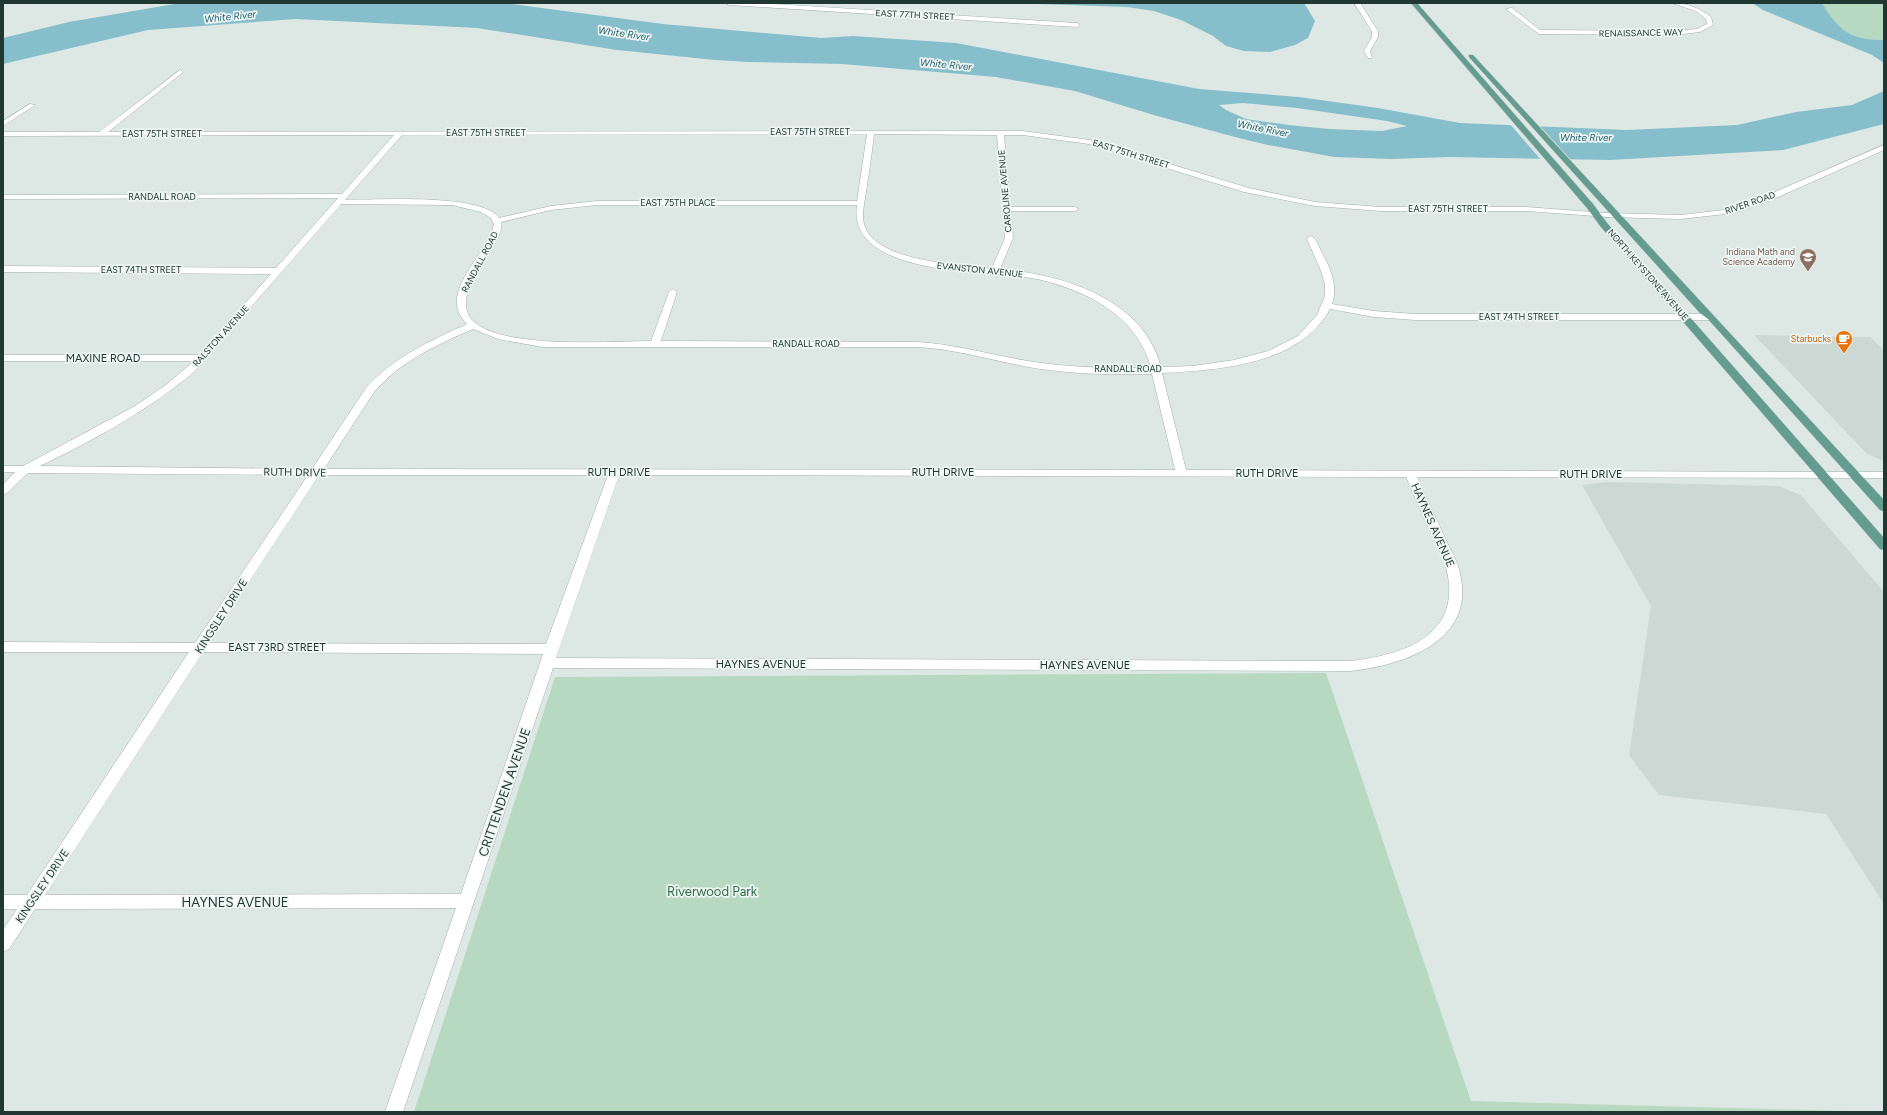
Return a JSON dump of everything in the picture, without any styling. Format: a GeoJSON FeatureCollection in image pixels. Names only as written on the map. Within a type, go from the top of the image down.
{"type":"FeatureCollection","features":[{"type":"Feature","properties":{"kind":"main road","name":"NORTH KEYSTONE AVENUE"},"geometry":{"type":"LineString","coordinates":[[1414,3],[1557,168],[1601,214],[1604,224],[1884,546]]}},
{"type":"Feature","properties":{"kind":"main road"},"geometry":{"type":"LineString","coordinates":[[1423,3],[1437,18]]}},
{"type":"Feature","properties":{"kind":"main road","name":"NORTH KEYSTONE AVENUE"},"geometry":{"type":"LineString","coordinates":[[1466,50],[1573,169],[1703,311],[1711,316],[1884,507]]}},
{"type":"Feature","properties":{"kind":"street","name":"EAST 77TH STREET"},"geometry":{"type":"LineString","coordinates":[[729,3],[1076,25]]}},
{"type":"Feature","properties":{"kind":"street"},"geometry":{"type":"LineString","coordinates":[[1357,3],[1375,31],[1375,37],[1367,51],[1370,57]]}},
{"type":"Feature","properties":{"kind":"street","name":"RENAISSANCE WAY"},"geometry":{"type":"LineString","coordinates":[[1506,3],[1512,8],[1510,9],[1520,19],[1525,20],[1539,32],[1689,30],[1698,27],[1703,23],[1697,14],[1687,9],[1667,3]]}},
{"type":"Feature","properties":{"kind":"street","name":"RENAISSANCE WAY"},"geometry":{"type":"LineString","coordinates":[[1557,32],[1662,34],[1694,32],[1704,29],[1710,25],[1710,20],[1705,14],[1675,3]]}},
{"type":"Feature","properties":{"kind":"street"},"geometry":{"type":"LineString","coordinates":[[100,134],[180,72]]}},
{"type":"Feature","properties":{"kind":"street"},"geometry":{"type":"LineString","coordinates":[[3,124],[32,105]]}},
{"type":"Feature","properties":{"kind":"street"},"geometry":{"type":"LineString","coordinates":[[118,120],[117,124],[120,129],[150,134]]}},
{"type":"Feature","properties":{"kind":"street","name":"EVANSTON AVENUE"},"geometry":{"type":"LineString","coordinates":[[871,132],[859,217],[863,230],[873,241],[906,259],[948,268],[995,270],[1028,275],[1062,284],[1105,302],[1123,314],[1142,334],[1152,352],[1181,473]]}},
{"type":"Feature","properties":{"kind":"street","name":"EAST 75TH STREET"},"geometry":{"type":"LineString","coordinates":[[3,134],[1000,132],[1047,135],[1090,142],[1247,190],[1315,204],[1381,209],[1515,209],[1601,214]]}},
{"type":"Feature","properties":{"kind":"street","name":"CAROLINE AVENUE"},"geometry":{"type":"LineString","coordinates":[[995,270],[1009,238],[1000,132]]}},
{"type":"Feature","properties":{"kind":"street","name":"RALSTON AVENUE"},"geometry":{"type":"LineString","coordinates":[[3,491],[25,469],[50,457],[139,408],[170,387],[203,358],[400,133]]}},
{"type":"Feature","properties":{"kind":"street","name":"RIVER ROAD"},"geometry":{"type":"LineString","coordinates":[[1601,214],[1686,217],[1734,210],[1766,199],[1884,147]]}},
{"type":"Feature","properties":{"kind":"street","name":"RANDALL ROAD"},"geometry":{"type":"LineString","coordinates":[[3,197],[343,199],[461,204],[484,210],[490,213],[497,221],[497,232],[464,289],[461,297],[463,313],[473,324],[486,333],[520,342],[542,344],[903,344],[940,346],[1043,365],[1078,369],[1156,369],[1214,366],[1246,361],[1287,347],[1304,336],[1317,324],[1328,306],[1330,290],[1329,281],[1311,239]]}},
{"type":"Feature","properties":{"kind":"street","name":"EAST 75TH PLACE"},"geometry":{"type":"LineString","coordinates":[[497,221],[551,208],[597,203],[861,203]]}},
{"type":"Feature","properties":{"kind":"street"},"geometry":{"type":"LineString","coordinates":[[1007,209],[1074,209]]}},
{"type":"Feature","properties":{"kind":"street","name":"EAST 74TH STREET"},"geometry":{"type":"LineString","coordinates":[[3,269],[279,271]]}},
{"type":"Feature","properties":{"kind":"street"},"geometry":{"type":"LineString","coordinates":[[655,344],[673,292]]}},
{"type":"Feature","properties":{"kind":"street","name":"EAST 74TH STREET"},"geometry":{"type":"LineString","coordinates":[[1328,306],[1374,314],[1415,317],[1711,316]]}},
{"type":"Feature","properties":{"kind":"street","name":"KINGSLEY DRIVE"},"geometry":{"type":"LineString","coordinates":[[3,944],[370,390],[386,372],[418,351],[473,324]]}},
{"type":"Feature","properties":{"kind":"street","name":"MAXINE ROAD"},"geometry":{"type":"LineString","coordinates":[[3,358],[203,358]]}},
{"type":"Feature","properties":{"kind":"street","name":"RUTH DRIVE"},"geometry":{"type":"LineString","coordinates":[[3,469],[316,472],[1884,475]]}},
{"type":"Feature","properties":{"kind":"street","name":"CRITTENDEN AVENUE"},"geometry":{"type":"LineString","coordinates":[[394,1112],[550,656],[615,472]]}},
{"type":"Feature","properties":{"kind":"street","name":"HAYNES AVENUE"},"geometry":{"type":"LineString","coordinates":[[550,656],[1350,666],[1381,662],[1402,656],[1420,648],[1439,633],[1449,621],[1457,596],[1456,582],[1452,566],[1410,474]]}},
{"type":"Feature","properties":{"kind":"street","name":"EAST 73RD STREET"},"geometry":{"type":"LineString","coordinates":[[3,647],[201,647],[550,656]]}},
{"type":"Feature","properties":{"kind":"street","name":"HAYNES AVENUE"},"geometry":{"type":"LineString","coordinates":[[3,902],[467,901]]}},
{"type":"Feature","properties":{"kind":"shaded area"},"geometry":{"type":"Polygon","coordinates":[[[1754,335],[1870,337],[1884,350],[1884,461],[1867,454],[1754,335]]]}},
{"type":"Feature","properties":{"kind":"shaded area"},"geometry":{"type":"Polygon","coordinates":[[[1606,482],[1778,486],[1801,495],[1884,592],[1884,904],[1826,814],[1659,795],[1629,755],[1651,606],[1582,485],[1606,482]]]}},
{"type":"Feature","properties":{"kind":"green space"},"geometry":{"type":"Polygon","coordinates":[[[1822,3],[1884,3],[1884,40],[1863,38],[1854,36],[1847,32],[1834,21],[1822,3]]]}},
{"type":"Feature","properties":{"kind":"green space","name":"Riverwood Park"},"geometry":{"type":"Polygon","coordinates":[[[1326,673],[1471,1101],[1884,1112],[414,1112],[555,677],[1326,673]]]}},
{"type":"Feature","properties":{"kind":"water","name":"White River"},"geometry":{"type":"Polygon","coordinates":[[[180,3],[505,3],[663,24],[821,38],[853,36],[956,43],[1199,89],[1299,97],[1378,108],[1460,123],[1627,130],[1737,125],[1796,112],[1852,105],[1884,91],[1884,124],[1783,150],[1610,160],[1449,157],[1390,159],[1334,157],[1268,145],[1235,137],[1157,116],[1075,91],[996,77],[842,64],[715,60],[617,50],[477,28],[296,19],[148,30],[3,64],[3,38],[69,22],[180,3]],[[1243,103],[1219,105],[1226,110],[1246,119],[1289,125],[1329,129],[1382,131],[1407,126],[1387,121],[1297,108],[1243,103]]]}},
{"type":"Feature","properties":{"kind":"water"},"geometry":{"type":"Polygon","coordinates":[[[1007,3],[1304,3],[1315,21],[1308,38],[1295,45],[1270,52],[1244,51],[1226,46],[1213,36],[1181,20],[1154,11],[1127,7],[1007,3]]]}},
{"type":"Feature","properties":{"kind":"water"},"geometry":{"type":"Polygon","coordinates":[[[1752,3],[1822,3],[1834,21],[1847,32],[1854,36],[1863,38],[1884,40],[1884,63],[1872,55],[1763,10],[1752,3]]]}},
{"type":"Feature","properties":{"kind":"pier"},"geometry":{"type":"Polygon","coordinates":[[[1509,123],[1538,124],[1573,162],[1543,162],[1509,123]]]}},
{"type":"Feature","properties":{"kind":"place","name":"Indiana Math and Science Academy"},"geometry":{"type":"Point","coordinates":[1808,272]}},
{"type":"Feature","properties":{"kind":"place","name":"Starbucks"},"geometry":{"type":"Point","coordinates":[1844,354]}}]}
